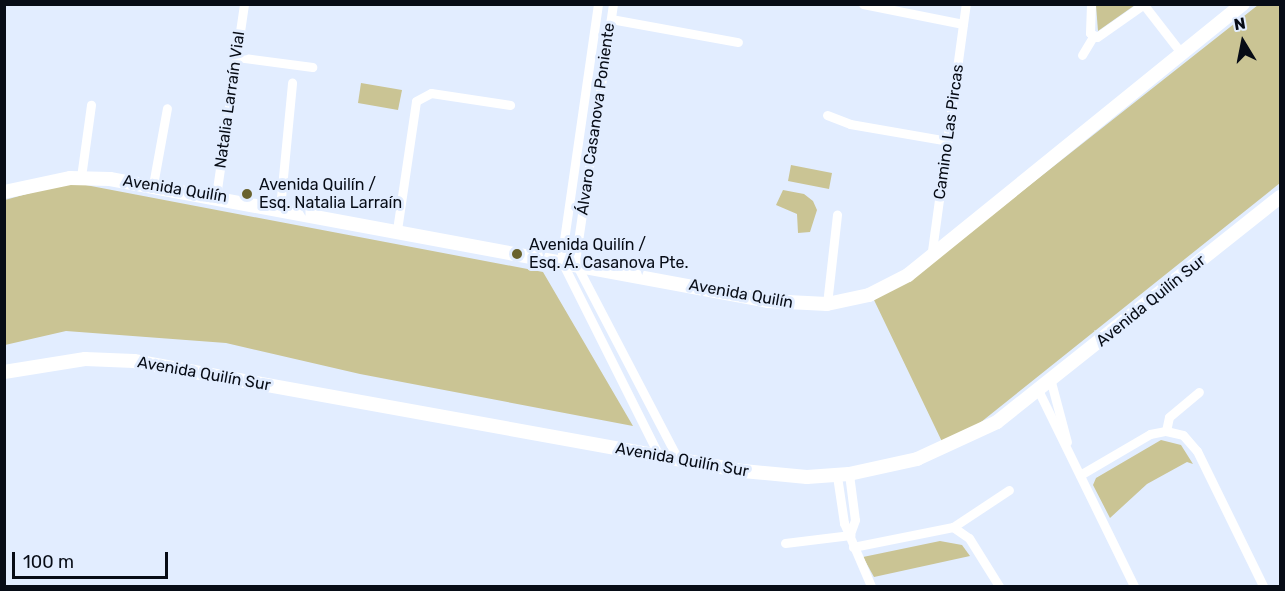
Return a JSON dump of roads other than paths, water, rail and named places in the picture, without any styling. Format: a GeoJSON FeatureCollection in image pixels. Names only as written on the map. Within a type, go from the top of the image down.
{"type":"FeatureCollection","features":[{"type":"Feature","properties":{"kind":"street","name":"Natalia Larraín Vial"},"geometry":{"type":"LineString","coordinates":[[216,196],[244,4]]}},
{"type":"Feature","properties":{"kind":"street","name":"Álvaro Casanova Poniente"},"geometry":{"type":"LineString","coordinates":[[568,261],[598,4]]}},
{"type":"Feature","properties":{"kind":"street","name":"Álvaro Casanova Poniente"},"geometry":{"type":"LineString","coordinates":[[568,261],[613,4]]}},
{"type":"Feature","properties":{"kind":"street"},"geometry":{"type":"LineString","coordinates":[[863,4],[963,24]]}},
{"type":"Feature","properties":{"kind":"street","name":"Camino Las Pircas"},"geometry":{"type":"LineString","coordinates":[[931,259],[966,4]]}},
{"type":"Feature","properties":{"kind":"street"},"geometry":{"type":"LineString","coordinates":[[1091,4],[1089,30],[1093,37]]}},
{"type":"Feature","properties":{"kind":"street","name":"Avenida Quilín"},"geometry":{"type":"LineString","coordinates":[[4,192],[81,177],[153,185],[568,261],[776,302],[827,304],[881,290],[931,259],[1243,4]]}},
{"type":"Feature","properties":{"kind":"street"},"geometry":{"type":"LineString","coordinates":[[1082,55],[1093,37],[1108,32],[1144,5],[1182,54]]}},
{"type":"Feature","properties":{"kind":"street"},"geometry":{"type":"LineString","coordinates":[[611,19],[738,42]]}},
{"type":"Feature","properties":{"kind":"street"},"geometry":{"type":"LineString","coordinates":[[237,57],[312,67]]}},
{"type":"Feature","properties":{"kind":"street"},"geometry":{"type":"LineString","coordinates":[[280,208],[292,83]]}},
{"type":"Feature","properties":{"kind":"street"},"geometry":{"type":"LineString","coordinates":[[397,230],[416,101],[431,93],[510,105]]}},
{"type":"Feature","properties":{"kind":"street"},"geometry":{"type":"LineString","coordinates":[[81,177],[91,105]]}},
{"type":"Feature","properties":{"kind":"street"},"geometry":{"type":"LineString","coordinates":[[153,185],[167,108]]}},
{"type":"Feature","properties":{"kind":"street"},"geometry":{"type":"LineString","coordinates":[[827,115],[850,124],[948,141]]}},
{"type":"Feature","properties":{"kind":"street","name":"Avenida Quilín Sur"},"geometry":{"type":"LineString","coordinates":[[4,372],[75,360],[134,362],[774,475],[843,475],[943,450],[998,422],[1039,392],[1281,197]]}},
{"type":"Feature","properties":{"kind":"street"},"geometry":{"type":"LineString","coordinates":[[827,304],[837,215]]}},
{"type":"Feature","properties":{"kind":"street"},"geometry":{"type":"LineString","coordinates":[[568,261],[659,456]]}},
{"type":"Feature","properties":{"kind":"street"},"geometry":{"type":"LineString","coordinates":[[568,261],[678,459]]}},
{"type":"Feature","properties":{"kind":"street"},"geometry":{"type":"LineString","coordinates":[[1051,382],[1068,447]]}},
{"type":"Feature","properties":{"kind":"street"},"geometry":{"type":"LineString","coordinates":[[1039,392],[1068,447],[1134,586]]}},
{"type":"Feature","properties":{"kind":"street"},"geometry":{"type":"LineString","coordinates":[[1166,431],[1172,414],[1199,392]]}},
{"type":"Feature","properties":{"kind":"street"},"geometry":{"type":"LineString","coordinates":[[1080,475],[1150,434],[1166,431],[1183,435],[1194,445],[1263,586]]}},
{"type":"Feature","properties":{"kind":"street"},"geometry":{"type":"LineString","coordinates":[[843,475],[853,547],[872,586]]}},
{"type":"Feature","properties":{"kind":"street"},"geometry":{"type":"LineString","coordinates":[[853,547],[953,527],[1009,490]]}},
{"type":"Feature","properties":{"kind":"street"},"geometry":{"type":"LineString","coordinates":[[953,527],[969,538],[999,586]]}},
{"type":"Feature","properties":{"kind":"street"},"geometry":{"type":"LineString","coordinates":[[785,543],[850,534]]}},
{"type":"Feature","properties":{"kind":"place","name":"Avenida Quilín / Esq. Natalia Larraín"},"geometry":{"type":"Point","coordinates":[247,194]}},
{"type":"Feature","properties":{"kind":"place","name":"Avenida Quilín / Esq. Á. Casanova Pte."},"geometry":{"type":"Point","coordinates":[517,254]}}]}
